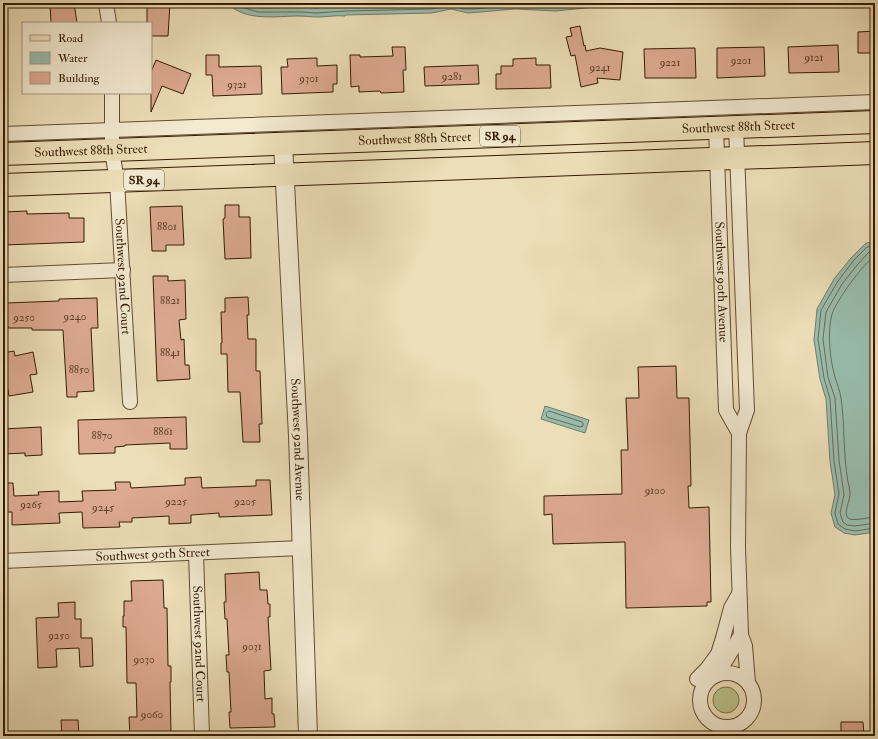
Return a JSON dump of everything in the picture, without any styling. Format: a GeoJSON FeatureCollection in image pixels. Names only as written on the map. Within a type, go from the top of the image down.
{"type":"FeatureCollection","features":[{"type":"Feature","properties":{"kind":"main road","name":"Southwest 88th Street"},"geometry":{"type":"LineString","coordinates":[[3,154],[875,122]]}},
{"type":"Feature","properties":{"kind":"main road","name":"SR 94"},"geometry":{"type":"LineString","coordinates":[[3,185],[875,153]]}},
{"type":"Feature","properties":{"kind":"street"},"geometry":{"type":"LineString","coordinates":[[106,3],[109,22]]}},
{"type":"Feature","properties":{"kind":"street","name":"Southwest 92nd Court"},"geometry":{"type":"LineString","coordinates":[[112,94],[112,151],[117,181],[130,402]]}},
{"type":"Feature","properties":{"kind":"street","name":"Southwest 88th Street"},"geometry":{"type":"LineString","coordinates":[[3,134],[875,102]]}},
{"type":"Feature","properties":{"kind":"street","name":"Southwest 90th Avenue"},"geometry":{"type":"LineString","coordinates":[[726,128],[726,410],[738,433]]}},
{"type":"Feature","properties":{"kind":"street","name":"Southwest 90th Avenue"},"geometry":{"type":"LineString","coordinates":[[726,128],[727,158],[747,410],[738,433],[738,517],[741,635],[745,646],[748,683]]}},
{"type":"Feature","properties":{"kind":"street","name":"Southwest 92nd Avenue"},"geometry":{"type":"LineString","coordinates":[[283,144],[298,436],[308,736]]}},
{"type":"Feature","properties":{"kind":"street"},"geometry":{"type":"LineString","coordinates":[[3,275],[123,270]]}},
{"type":"Feature","properties":{"kind":"street","name":"Southwest 90th Street"},"geometry":{"type":"LineString","coordinates":[[3,561],[302,548]]}},
{"type":"Feature","properties":{"kind":"street","name":"Southwest 92nd Court"},"geometry":{"type":"LineString","coordinates":[[196,553],[202,736]]}},
{"type":"Feature","properties":{"kind":"street","name":"Southwest 90th Avenue"},"geometry":{"type":"LineString","coordinates":[[697,679],[707,669],[718,654],[724,638],[731,608],[740,592]]}},
{"type":"Feature","properties":{"kind":"street"},"geometry":{"type":"LineString","coordinates":[[716,676],[741,635]]}},
{"type":"Feature","properties":{"kind":"street"},"geometry":{"type":"LineString","coordinates":[[721,736],[712,723],[702,713],[699,700],[703,687],[707,681],[716,676],[729,674],[736,675],[748,683],[753,695],[754,704],[746,720],[742,736]]}},
{"type":"Feature","properties":{"kind":"street"},"geometry":{"type":"LineString","coordinates":[[712,723],[720,727],[730,728],[746,720]]}},
{"type":"Feature","properties":{"kind":"green space"},"geometry":{"type":"Polygon","coordinates":[[[726,687],[735,691],[739,700],[735,709],[726,713],[717,709],[713,700],[717,691],[726,687]]]}},
{"type":"Feature","properties":{"kind":"water"},"geometry":{"type":"Polygon","coordinates":[[[227,3],[735,3],[604,6],[556,11],[515,9],[468,13],[451,9],[432,13],[318,17],[261,17],[243,13],[227,3]]]}},
{"type":"Feature","properties":{"kind":"water"},"geometry":{"type":"Polygon","coordinates":[[[875,242],[875,532],[855,535],[844,533],[835,527],[831,513],[835,495],[830,461],[826,399],[820,379],[814,340],[817,309],[834,279],[851,258],[866,243],[875,242]]]}},
{"type":"Feature","properties":{"kind":"water"},"geometry":{"type":"Polygon","coordinates":[[[545,406],[589,420],[585,433],[541,419],[545,406]]]}},
{"type":"Feature","properties":{"kind":"building"},"geometry":{"type":"Polygon","coordinates":[[[50,3],[74,3],[77,22],[51,22],[50,3]]]}},
{"type":"Feature","properties":{"kind":"building"},"geometry":{"type":"Polygon","coordinates":[[[147,3],[170,3],[168,36],[152,36],[152,22],[147,22],[147,3]]]}},
{"type":"Feature","properties":{"kind":"building"},"geometry":{"type":"Polygon","coordinates":[[[580,26],[586,51],[600,48],[623,52],[620,80],[597,78],[598,83],[581,87],[575,55],[571,56],[566,37],[572,36],[570,28],[580,26]]]}},
{"type":"Feature","properties":{"kind":"building"},"geometry":{"type":"Polygon","coordinates":[[[875,31],[875,53],[858,53],[858,32],[875,31]]]}},
{"type":"Feature","properties":{"kind":"building"},"geometry":{"type":"Polygon","coordinates":[[[838,45],[839,72],[789,73],[788,47],[838,45]]]}},
{"type":"Feature","properties":{"kind":"building"},"geometry":{"type":"Polygon","coordinates":[[[392,47],[405,47],[406,70],[403,70],[404,92],[359,92],[359,86],[351,87],[350,55],[360,55],[360,57],[393,56],[392,47]]]}},
{"type":"Feature","properties":{"kind":"building"},"geometry":{"type":"Polygon","coordinates":[[[764,47],[765,76],[717,78],[717,48],[764,47]]]}},
{"type":"Feature","properties":{"kind":"building"},"geometry":{"type":"Polygon","coordinates":[[[695,48],[696,78],[645,78],[644,49],[695,48]]]}},
{"type":"Feature","properties":{"kind":"building"},"geometry":{"type":"Polygon","coordinates":[[[206,55],[219,55],[219,67],[261,66],[262,94],[213,96],[212,75],[206,75],[206,55]]]}},
{"type":"Feature","properties":{"kind":"building"},"geometry":{"type":"Polygon","coordinates":[[[317,58],[317,66],[337,65],[337,84],[333,84],[333,92],[282,94],[281,67],[288,67],[287,59],[317,58]]]}},
{"type":"Feature","properties":{"kind":"building"},"geometry":{"type":"Polygon","coordinates":[[[536,58],[536,65],[550,65],[551,88],[496,89],[496,74],[501,74],[501,66],[513,66],[513,59],[536,58]]]}},
{"type":"Feature","properties":{"kind":"building"},"geometry":{"type":"Polygon","coordinates":[[[156,60],[191,74],[183,94],[162,86],[151,112],[152,94],[152,70],[156,60]]]}},
{"type":"Feature","properties":{"kind":"building"},"geometry":{"type":"Polygon","coordinates":[[[478,65],[479,84],[425,86],[424,67],[478,65]]]}},
{"type":"Feature","properties":{"kind":"building"},"geometry":{"type":"Polygon","coordinates":[[[225,205],[239,205],[239,217],[250,217],[251,258],[225,259],[223,219],[225,218],[225,205]]]}},
{"type":"Feature","properties":{"kind":"building"},"geometry":{"type":"Polygon","coordinates":[[[182,206],[184,245],[166,245],[166,251],[152,251],[150,207],[182,206]]]}},
{"type":"Feature","properties":{"kind":"building"},"geometry":{"type":"Polygon","coordinates":[[[27,211],[27,214],[69,213],[69,218],[84,218],[84,242],[4,245],[3,212],[27,211]]]}},
{"type":"Feature","properties":{"kind":"building"},"geometry":{"type":"Polygon","coordinates":[[[153,276],[168,276],[168,281],[185,280],[186,319],[179,320],[181,340],[184,339],[185,365],[189,365],[190,379],[157,381],[153,276]]]}},
{"type":"Feature","properties":{"kind":"building"},"geometry":{"type":"Polygon","coordinates":[[[248,297],[248,339],[256,339],[256,371],[260,371],[262,424],[259,424],[260,442],[243,442],[240,392],[228,392],[227,354],[221,354],[221,312],[225,312],[225,298],[248,297]]]}},
{"type":"Feature","properties":{"kind":"building"},"geometry":{"type":"Polygon","coordinates":[[[97,298],[98,328],[91,328],[94,391],[77,392],[77,397],[67,397],[63,330],[8,328],[8,326],[3,326],[3,308],[7,308],[6,303],[97,298]]]}},
{"type":"Feature","properties":{"kind":"building"},"geometry":{"type":"Polygon","coordinates":[[[14,351],[15,356],[33,352],[37,374],[30,375],[33,392],[9,396],[3,353],[14,351]]]}},
{"type":"Feature","properties":{"kind":"building"},"geometry":{"type":"Polygon","coordinates":[[[676,366],[677,398],[689,398],[691,486],[688,486],[689,508],[709,507],[711,602],[707,602],[707,606],[626,608],[625,542],[553,544],[552,514],[544,515],[544,496],[622,494],[621,450],[628,450],[626,398],[639,398],[638,367],[676,366]]]}},
{"type":"Feature","properties":{"kind":"building"},"geometry":{"type":"Polygon","coordinates":[[[186,417],[187,449],[170,449],[170,443],[125,445],[115,447],[115,453],[79,454],[78,420],[186,417]]]}},
{"type":"Feature","properties":{"kind":"building"},"geometry":{"type":"Polygon","coordinates":[[[41,427],[42,455],[25,456],[25,453],[3,454],[3,429],[41,427]]]}},
{"type":"Feature","properties":{"kind":"building"},"geometry":{"type":"Polygon","coordinates":[[[201,477],[202,488],[256,486],[256,480],[270,480],[272,515],[219,517],[219,513],[191,515],[191,523],[169,524],[169,516],[132,518],[132,522],[119,522],[120,527],[83,528],[82,512],[59,513],[60,523],[12,525],[12,512],[3,512],[3,483],[13,483],[14,496],[39,495],[38,492],[59,491],[59,502],[83,501],[82,491],[116,490],[115,482],[130,482],[131,488],[185,485],[185,478],[201,477]]]}},
{"type":"Feature","properties":{"kind":"building"},"geometry":{"type":"Polygon","coordinates":[[[259,572],[260,590],[267,590],[268,604],[270,604],[270,617],[268,617],[271,670],[264,671],[265,699],[272,698],[272,714],[274,714],[275,727],[230,728],[229,712],[231,712],[229,672],[227,672],[226,655],[229,655],[227,619],[225,619],[224,602],[226,602],[225,574],[259,572]]]}},
{"type":"Feature","properties":{"kind":"building"},"geometry":{"type":"Polygon","coordinates":[[[163,580],[164,608],[167,608],[168,666],[171,666],[171,736],[130,736],[129,717],[137,717],[136,683],[127,683],[126,627],[123,627],[124,601],[132,601],[131,581],[163,580]]]}},
{"type":"Feature","properties":{"kind":"building"},"geometry":{"type":"Polygon","coordinates":[[[75,602],[75,619],[81,619],[81,638],[92,638],[93,666],[80,667],[79,648],[56,649],[57,667],[38,668],[36,618],[59,617],[58,603],[75,602]]]}},
{"type":"Feature","properties":{"kind":"building"},"geometry":{"type":"Polygon","coordinates":[[[61,720],[78,720],[79,736],[62,736],[61,720]]]}},
{"type":"Feature","properties":{"kind":"building"},"geometry":{"type":"Polygon","coordinates":[[[841,722],[863,722],[864,736],[841,736],[841,722]]]}}]}
